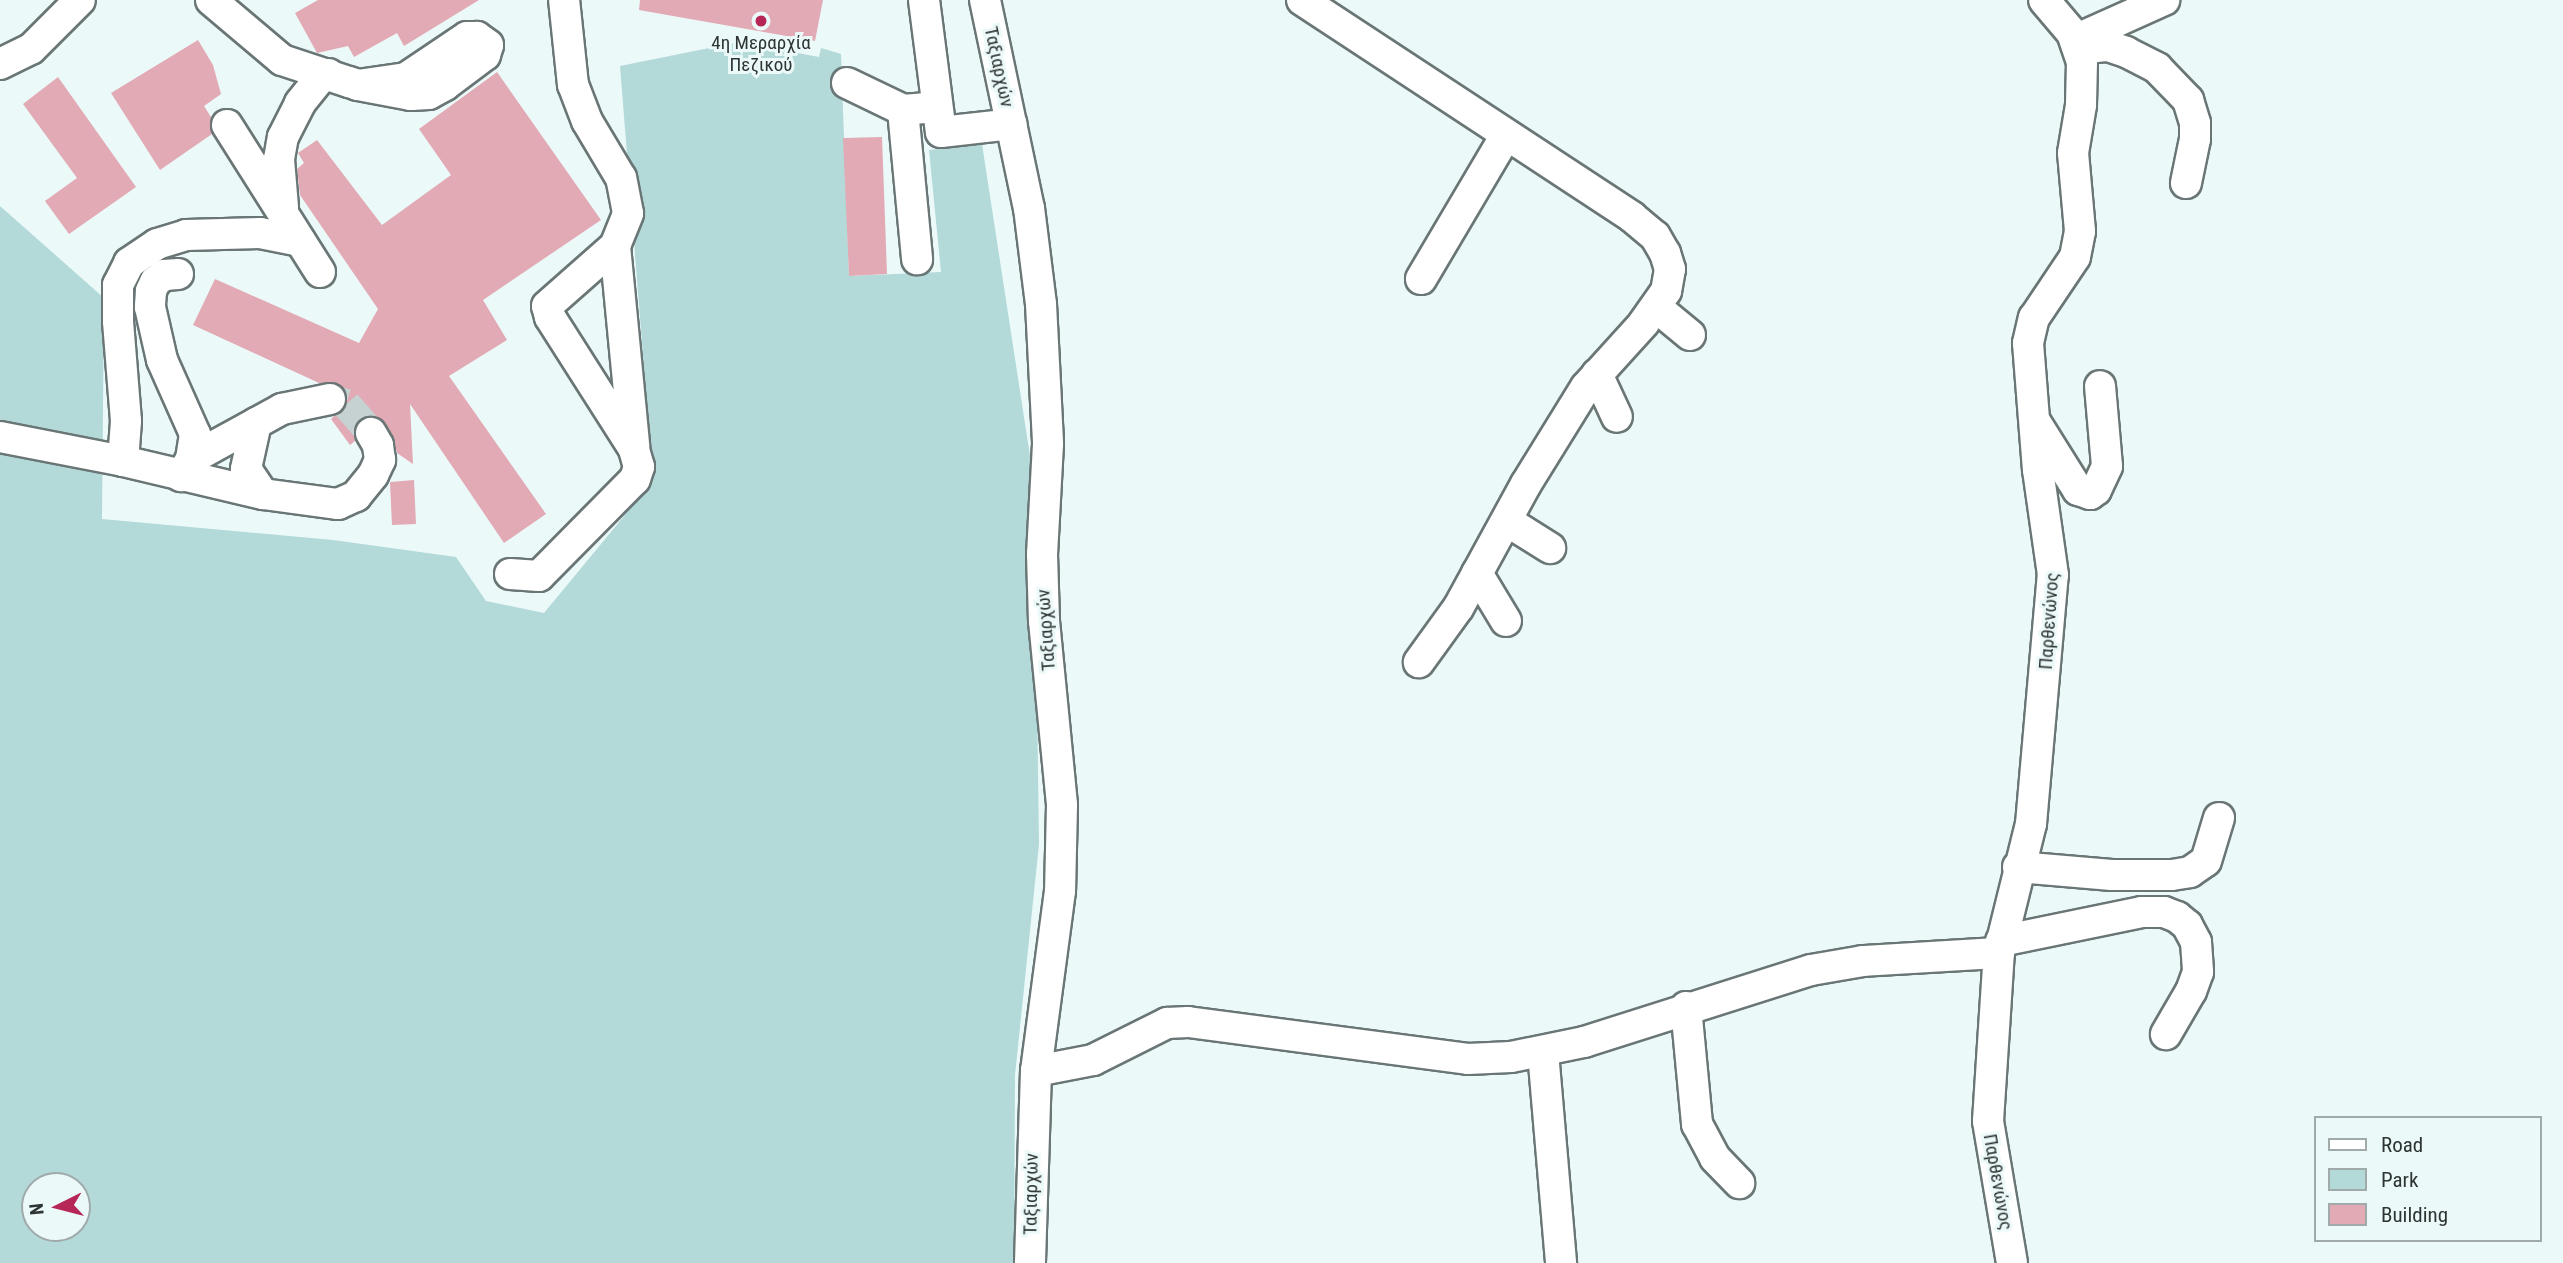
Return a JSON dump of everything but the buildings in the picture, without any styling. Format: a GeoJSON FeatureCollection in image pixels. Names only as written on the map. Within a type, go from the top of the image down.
{"type":"FeatureCollection","features":[{"type":"Feature","properties":{"kind":"street"},"geometry":{"type":"LineString","coordinates":[[0,64],[31,48],[80,0]]}},
{"type":"Feature","properties":{"kind":"street"},"geometry":{"type":"LineString","coordinates":[[211,0],[282,60],[358,85]]}},
{"type":"Feature","properties":{"kind":"street"},"geometry":{"type":"LineString","coordinates":[[564,0],[573,85],[587,121],[621,178],[628,202],[626,225],[615,246],[547,306],[550,317],[634,449]]}},
{"type":"Feature","properties":{"kind":"street"},"geometry":{"type":"LineString","coordinates":[[924,0],[941,132],[1012,124]]}},
{"type":"Feature","properties":{"kind":"street","name":"Ταξιαρχών"},"geometry":{"type":"LineString","coordinates":[[985,0],[1029,208],[1041,304],[1048,443],[1042,554],[1044,621],[1062,806],[1060,891],[1036,1071],[1030,1263]]}},
{"type":"Feature","properties":{"kind":"street"},"geometry":{"type":"LineString","coordinates":[[1302,0],[1632,217],[1655,236],[1670,269],[1666,291],[1656,307],[1597,374],[1526,484],[1458,608],[1419,662]]}},
{"type":"Feature","properties":{"kind":"street"},"geometry":{"type":"LineString","coordinates":[[2044,0],[2076,44],[2126,52],[2157,68],[2188,100],[2195,122],[2195,139],[2186,183]]}},
{"type":"Feature","properties":{"kind":"street"},"geometry":{"type":"LineString","coordinates":[[2076,44],[2164,0]]}},
{"type":"Feature","properties":{"kind":"street","name":"Παρθενώνος"},"geometry":{"type":"LineString","coordinates":[[2012,1263],[1989,1131],[2000,947],[2031,824],[2053,575],[2034,420],[2028,343],[2031,326],[2070,266],[2079,246],[2073,153],[2083,79],[2076,44]]}},
{"type":"Feature","properties":{"kind":"street"},"geometry":{"type":"LineString","coordinates":[[284,215],[279,159],[283,137],[300,103],[322,76],[328,74]]}},
{"type":"Feature","properties":{"kind":"street"},"geometry":{"type":"LineString","coordinates":[[847,83],[904,110],[938,106]]}},
{"type":"Feature","properties":{"kind":"street"},"geometry":{"type":"LineString","coordinates":[[904,110],[917,259]]}},
{"type":"Feature","properties":{"kind":"street"},"geometry":{"type":"LineString","coordinates":[[227,125],[320,272]]}},
{"type":"Feature","properties":{"kind":"street"},"geometry":{"type":"LineString","coordinates":[[1422,279],[1506,135]]}},
{"type":"Feature","properties":{"kind":"street"},"geometry":{"type":"LineString","coordinates":[[123,461],[126,421],[118,321],[118,285],[129,263],[157,244],[186,235],[260,233],[300,241]]}},
{"type":"Feature","properties":{"kind":"street"},"geometry":{"type":"LineString","coordinates":[[510,574],[539,576],[635,480],[639,467],[634,449],[615,246]]}},
{"type":"Feature","properties":{"kind":"street"},"geometry":{"type":"LineString","coordinates":[[178,274],[164,275],[155,282],[151,291],[150,307],[162,360],[195,434],[186,468]]}},
{"type":"Feature","properties":{"kind":"street"},"geometry":{"type":"LineString","coordinates":[[1656,307],[1690,335]]}},
{"type":"Feature","properties":{"kind":"street"},"geometry":{"type":"LineString","coordinates":[[1597,374],[1617,417]]}},
{"type":"Feature","properties":{"kind":"street"},"geometry":{"type":"LineString","coordinates":[[2034,420],[2078,490],[2090,494],[2096,490],[2107,466],[2100,386]]}},
{"type":"Feature","properties":{"kind":"street"},"geometry":{"type":"LineString","coordinates":[[186,468],[282,409],[330,399]]}},
{"type":"Feature","properties":{"kind":"street"},"geometry":{"type":"LineString","coordinates":[[256,423],[246,469],[263,494]]}},
{"type":"Feature","properties":{"kind":"street"},"geometry":{"type":"LineString","coordinates":[[0,437],[123,461],[186,468],[263,494],[338,504],[356,496],[373,475],[380,460],[378,445],[371,433]]}},
{"type":"Feature","properties":{"kind":"street"},"geometry":{"type":"LineString","coordinates":[[1507,521],[1550,548]]}},
{"type":"Feature","properties":{"kind":"street"},"geometry":{"type":"LineString","coordinates":[[1478,573],[1506,621]]}},
{"type":"Feature","properties":{"kind":"street"},"geometry":{"type":"LineString","coordinates":[[2018,867],[2112,875],[2172,875],[2190,872],[2206,862],[2219,818]]}},
{"type":"Feature","properties":{"kind":"street"},"geometry":{"type":"LineString","coordinates":[[1036,1071],[1093,1060],[1167,1023],[1188,1022],[1468,1059],[1543,1052],[1584,1042],[1686,1007],[1833,966],[2000,947],[2142,912],[2164,912],[2177,917],[2187,925],[2196,942],[2198,972],[2191,991],[2166,1034]]}},
{"type":"Feature","properties":{"kind":"street"},"geometry":{"type":"LineString","coordinates":[[1686,1007],[1698,1124],[1715,1158],[1739,1183]]}},
{"type":"Feature","properties":{"kind":"street"},"geometry":{"type":"LineString","coordinates":[[1543,1052],[1561,1263]]}},
{"type":"Feature","properties":{"kind":"green space"},"geometry":{"type":"Polygon","coordinates":[[[739,42],[819,57],[821,48],[841,54],[849,276],[941,272],[929,150],[982,144],[1034,482],[1039,844],[1015,1075],[1014,1263],[0,1263],[0,206],[104,298],[102,519],[333,540],[456,557],[486,601],[544,613],[653,481],[620,66],[739,42]]]}},
{"type":"Feature","properties":{"kind":"tunnel"},"geometry":{"type":"LineString","coordinates":[[330,399],[346,404],[371,433]]}},
{"type":"Feature","properties":{"kind":"place","name":"4η Μεραρχία Πεζικού"},"geometry":{"type":"Point","coordinates":[761,21]}}]}
